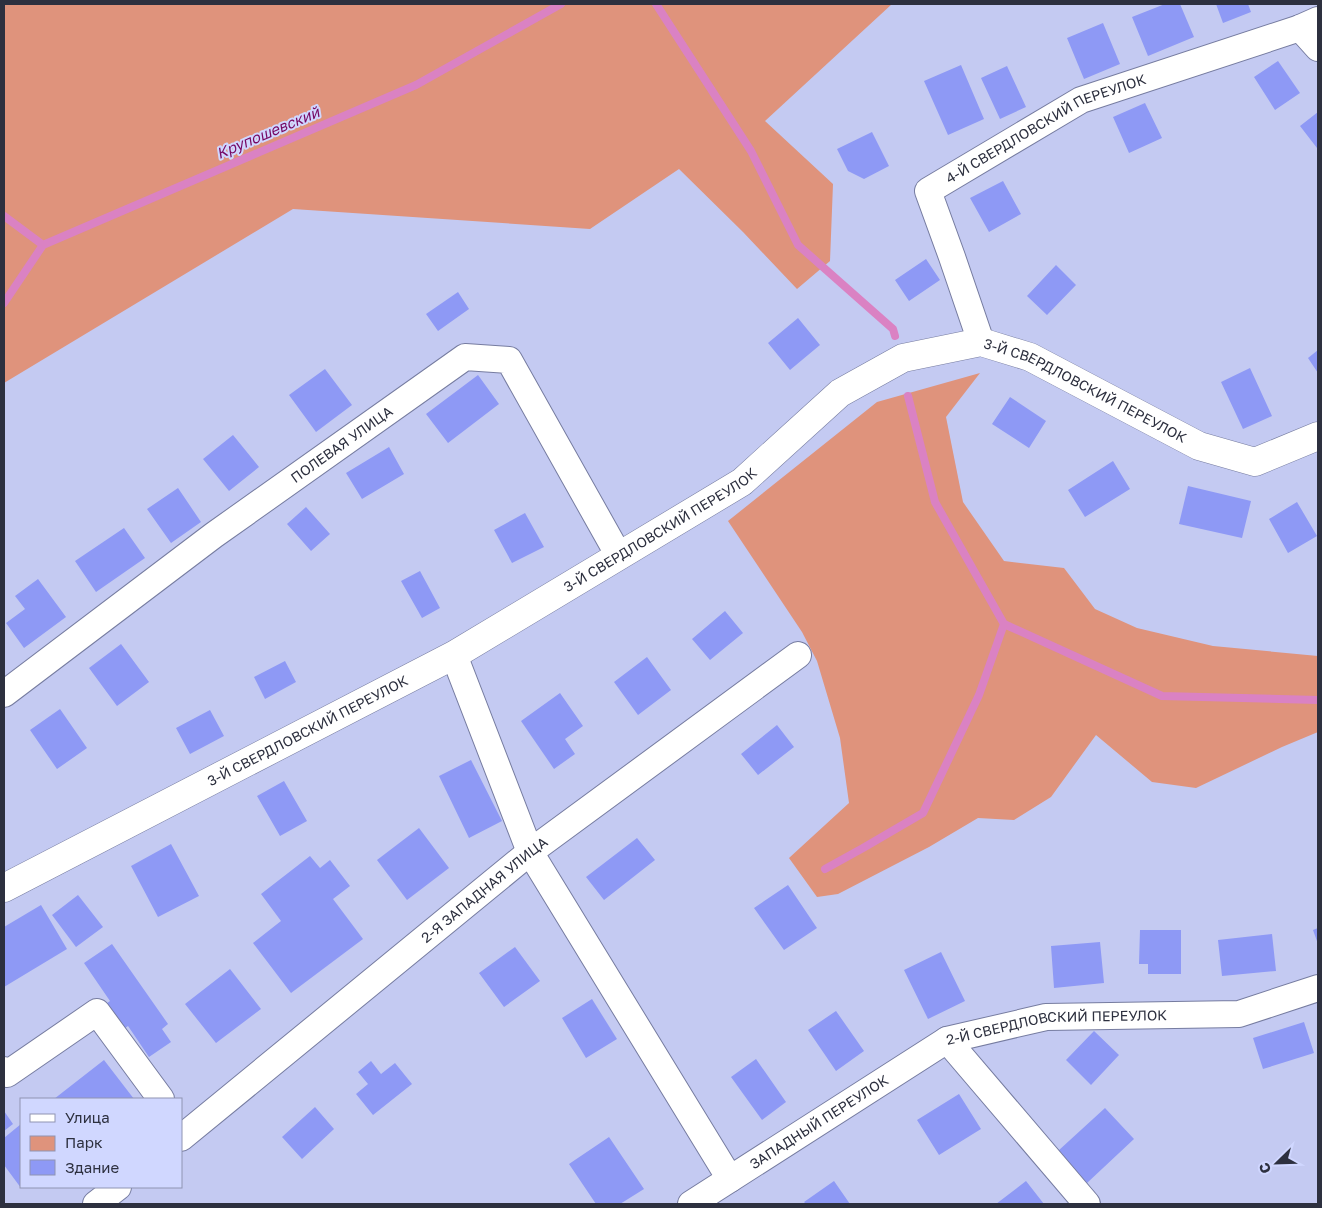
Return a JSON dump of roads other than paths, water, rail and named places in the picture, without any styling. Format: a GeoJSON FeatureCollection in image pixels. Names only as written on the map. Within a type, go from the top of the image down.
{"type":"FeatureCollection","features":[{"type":"Feature","properties":{"kind":"main road","name":"3-Й СВЕРДЛОВСКИЙ ПЕРЕУЛОК"},"geometry":{"type":"LineString","coordinates":[[4,888],[454,655],[742,482],[840,393],[903,358],[981,342],[1030,357],[1199,446],[1255,462],[1318,436]]}},
{"type":"Feature","properties":{"kind":"street"},"geometry":{"type":"LineString","coordinates":[[1309,24],[1318,48]]}},
{"type":"Feature","properties":{"kind":"street","name":"4-Й СВЕРДЛОВСКИЙ ПЕРЕУЛОК"},"geometry":{"type":"LineString","coordinates":[[981,342],[928,191],[1081,100],[1309,24]]}},
{"type":"Feature","properties":{"kind":"street","name":"ПОЛЕВАЯ УЛИЦА"},"geometry":{"type":"LineString","coordinates":[[4,694],[214,535],[465,357],[510,360],[619,556]]}},
{"type":"Feature","properties":{"kind":"street"},"geometry":{"type":"LineString","coordinates":[[454,655],[530,852],[730,1179]]}},
{"type":"Feature","properties":{"kind":"street","name":"2-Я ЗАПАДНАЯ УЛИЦА"},"geometry":{"type":"LineString","coordinates":[[183,1133],[530,852],[798,655]]}},
{"type":"Feature","properties":{"kind":"street","name":"2-Й СВЕРДЛОВСКИЙ ПЕРЕУЛОК"},"geometry":{"type":"LineString","coordinates":[[1087,1204],[948,1040],[1046,1017],[1239,1014],[1318,988]]}},
{"type":"Feature","properties":{"kind":"street"},"geometry":{"type":"LineString","coordinates":[[4,1070],[7,1074],[97,1012],[160,1098]]}},
{"type":"Feature","properties":{"kind":"street","name":"ЗАПАДНЫЙ ПЕРЕУЛОК"},"geometry":{"type":"LineString","coordinates":[[691,1204],[948,1040]]}},
{"type":"Feature","properties":{"kind":"street"},"geometry":{"type":"LineString","coordinates":[[96,1204],[117,1188]]}},
{"type":"Feature","properties":{"kind":"waterway","name":"Крупошевский"},"geometry":{"type":"LineString","coordinates":[[4,303],[43,245],[416,85],[561,4]]}},
{"type":"Feature","properties":{"kind":"waterway"},"geometry":{"type":"LineString","coordinates":[[656,4],[751,151],[798,245],[893,329],[895,336]]}},
{"type":"Feature","properties":{"kind":"waterway"},"geometry":{"type":"LineString","coordinates":[[4,216],[43,245]]}},
{"type":"Feature","properties":{"kind":"waterway"},"geometry":{"type":"LineString","coordinates":[[908,396],[935,502],[1004,624],[1162,696],[1318,700]]}},
{"type":"Feature","properties":{"kind":"waterway"},"geometry":{"type":"LineString","coordinates":[[825,869],[923,813],[979,695],[1004,624]]}}]}
